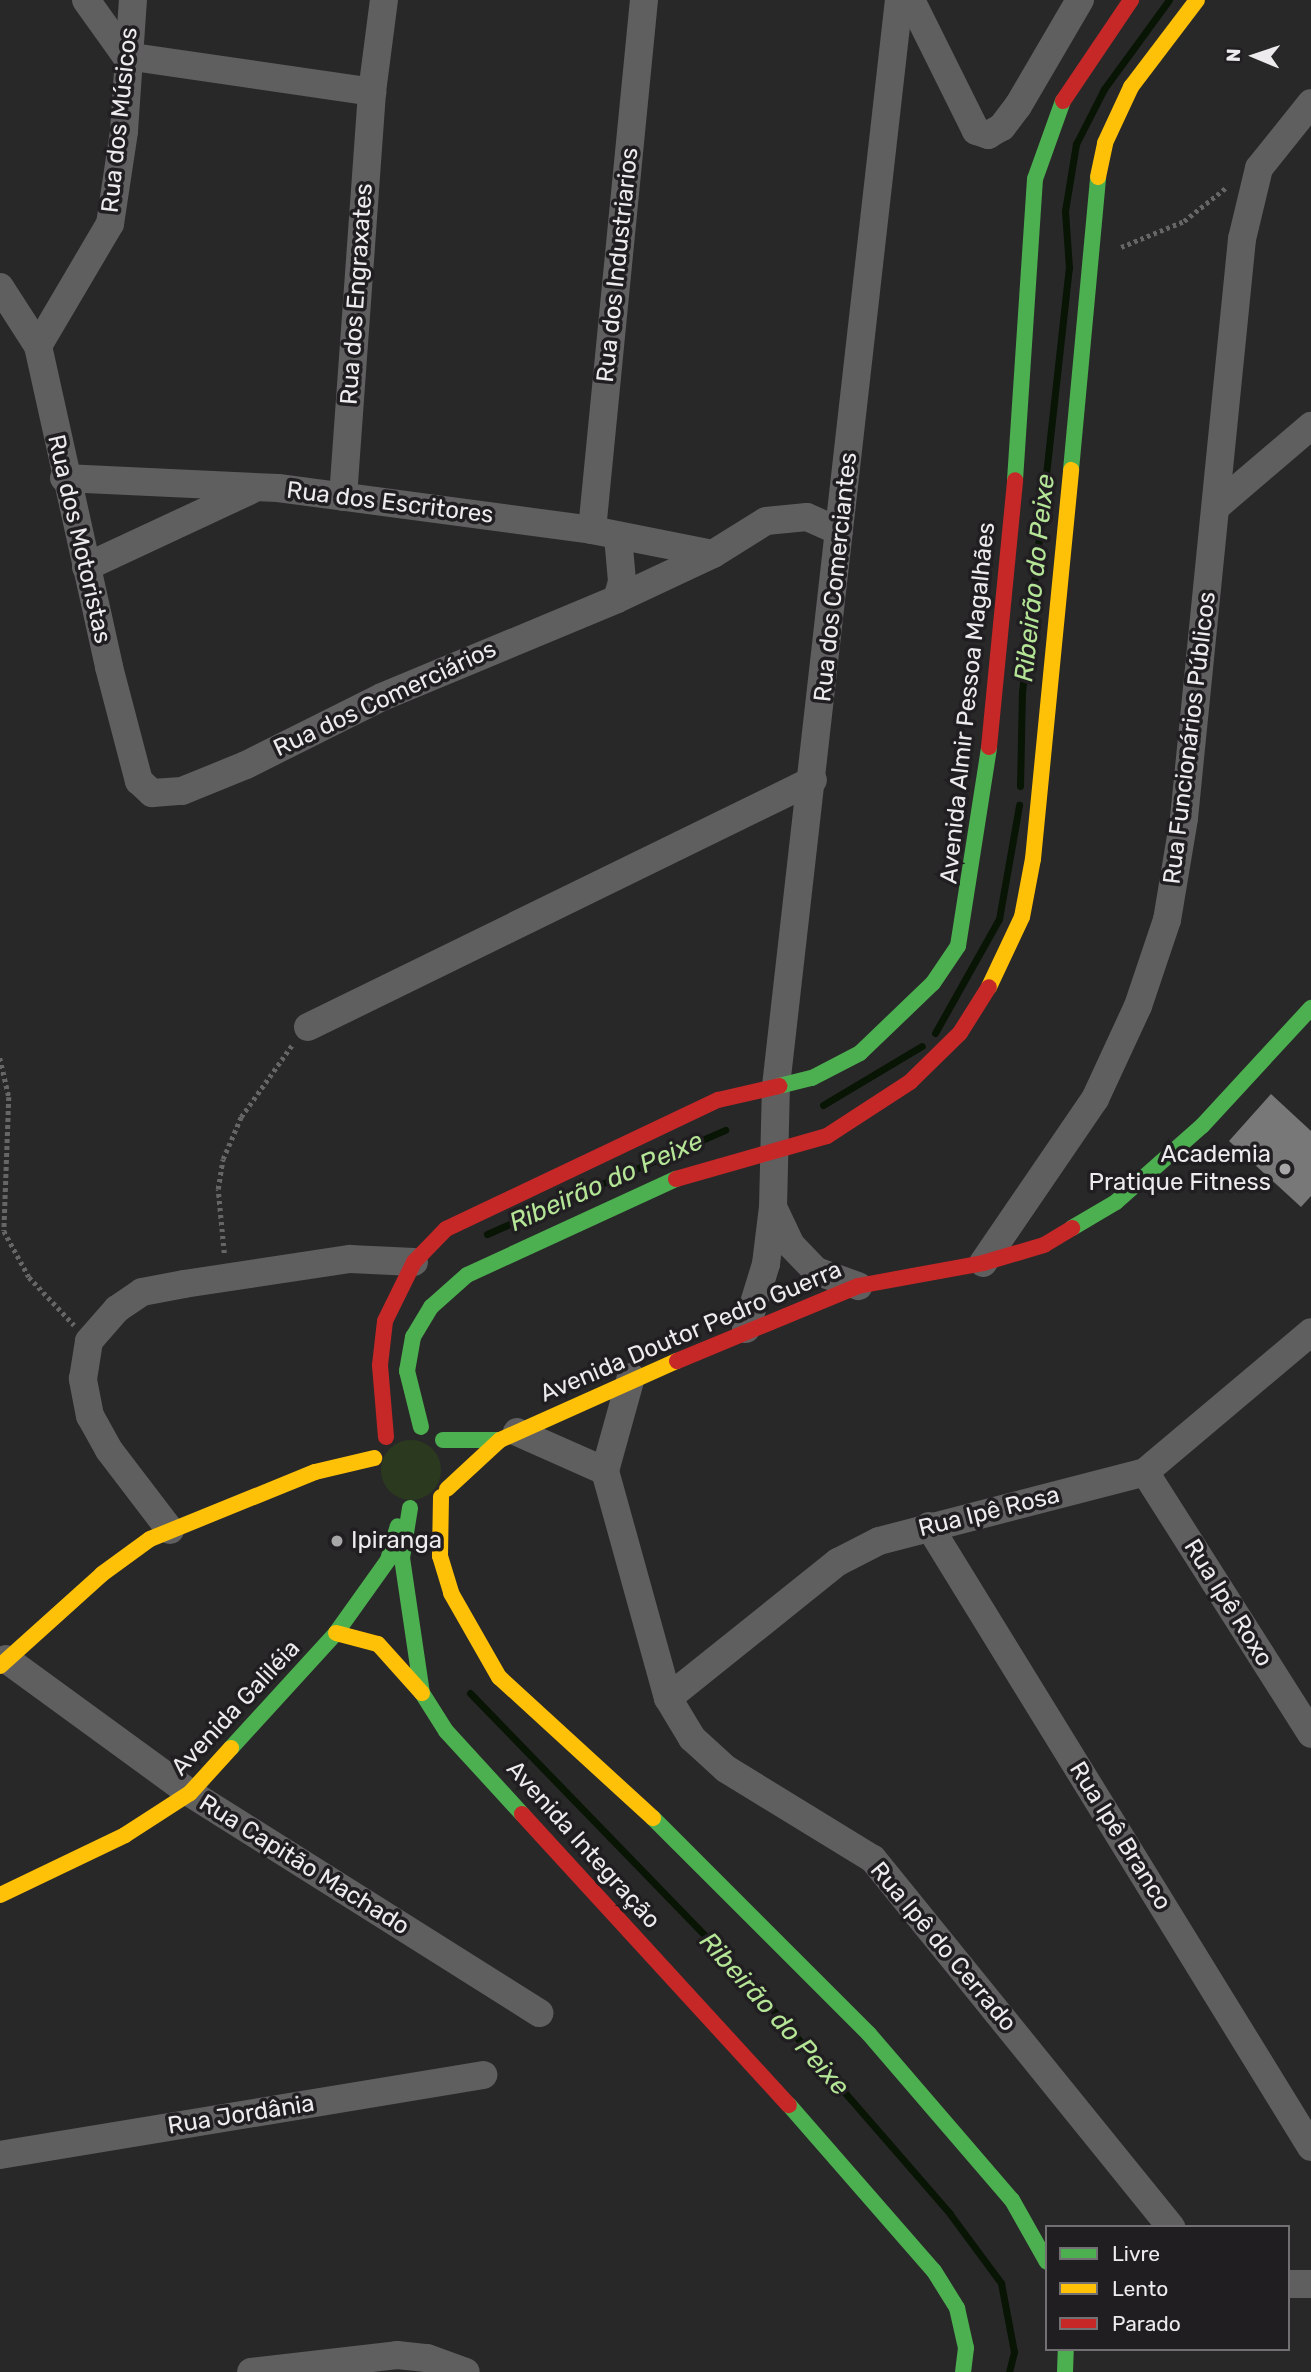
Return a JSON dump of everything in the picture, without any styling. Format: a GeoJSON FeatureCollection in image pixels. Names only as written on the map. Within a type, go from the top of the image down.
{"type":"FeatureCollection","features":[{"type":"Feature","properties":{"kind":"street"},"geometry":{"type":"LineString","coordinates":[[86,0],[126,56],[372,92]]}},
{"type":"Feature","properties":{"kind":"street","name":"Rua dos Músicos"},"geometry":{"type":"LineString","coordinates":[[38,346],[110,224],[123,142],[126,56],[133,0]]}},
{"type":"Feature","properties":{"kind":"street","name":"Rua dos Engraxates"},"geometry":{"type":"LineString","coordinates":[[343,497],[372,92],[384,0]]}},
{"type":"Feature","properties":{"kind":"street","name":"Rua dos Industriarios"},"geometry":{"type":"LineString","coordinates":[[605,533],[644,0]]}},
{"type":"Feature","properties":{"kind":"street","name":"Rua dos Comerciantes"},"geometry":{"type":"LineString","coordinates":[[773,1207],[771,1153],[776,1086],[813,780],[899,0]]}},
{"type":"Feature","properties":{"kind":"street"},"geometry":{"type":"LineString","coordinates":[[911,0],[976,131],[988,135],[1002,127],[1018,106],[1080,0]]}},
{"type":"Feature","properties":{"kind":"street","name":"Avenida Almir Pessoa Magalhães"},"geometry":{"type":"LineString","coordinates":[[386,1437],[380,1365],[385,1321],[414,1262],[446,1229],[490,1204],[718,1100],[812,1078],[860,1053],[933,983],[958,946],[983,814],[1027,353],[1035,179],[1066,92],[1131,0]]}},
{"type":"Feature","properties":{"kind":"street"},"geometry":{"type":"LineString","coordinates":[[1045,2258],[1012,2200],[796,1956],[499,1677],[451,1593],[440,1556],[444,1493],[453,1464],[443,1440],[421,1427],[407,1371],[412,1337],[431,1307],[467,1275],[663,1183],[827,1136],[910,1082],[960,1033],[1000,970],[1022,917],[1033,859],[1092,249],[1105,143],[1131,87],[1197,0]]}},
{"type":"Feature","properties":{"kind":"street"},"geometry":{"type":"LineString","coordinates":[[1259,168],[1311,103]]}},
{"type":"Feature","properties":{"kind":"street","name":"Rua Funcionários Públicos"},"geometry":{"type":"LineString","coordinates":[[983,1263],[1095,1099],[1138,1006],[1167,920],[1184,818],[1242,239],[1259,168]]}},
{"type":"Feature","properties":{"kind":"street","name":"Rua dos Motoristas"},"geometry":{"type":"LineString","coordinates":[[0,287],[38,346],[64,478],[139,781],[152,793]]}},
{"type":"Feature","properties":{"kind":"street"},"geometry":{"type":"LineString","coordinates":[[1216,507],[1311,426]]}},
{"type":"Feature","properties":{"kind":"street","name":"Rua dos Escritores"},"geometry":{"type":"LineString","coordinates":[[64,478],[256,488],[343,497],[605,533],[713,554]]}},
{"type":"Feature","properties":{"kind":"street"},"geometry":{"type":"LineString","coordinates":[[86,566],[256,488]]}},
{"type":"Feature","properties":{"kind":"street","name":"Rua dos Comerciários"},"geometry":{"type":"LineString","coordinates":[[152,793],[182,791],[246,765],[382,697],[617,599],[713,554],[766,521],[786,516],[807,516],[839,531]]}},
{"type":"Feature","properties":{"kind":"street"},"geometry":{"type":"LineString","coordinates":[[605,533],[622,581],[617,599]]}},
{"type":"Feature","properties":{"kind":"street"},"geometry":{"type":"LineString","coordinates":[[308,1027],[813,780]]}},
{"type":"Feature","properties":{"kind":"street","name":"Avenida Doutor Pedro Guerra"},"geometry":{"type":"LineString","coordinates":[[444,1493],[509,1436],[631,1377],[746,1329],[858,1286],[983,1263],[1044,1245],[1116,1202],[1202,1126],[1311,1008]]}},
{"type":"Feature","properties":{"kind":"street"},"geometry":{"type":"LineString","coordinates":[[773,1207],[791,1245],[817,1271],[858,1286]]}},
{"type":"Feature","properties":{"kind":"street"},"geometry":{"type":"LineString","coordinates":[[746,1329],[766,1264],[773,1207]]}},
{"type":"Feature","properties":{"kind":"street"},"geometry":{"type":"LineString","coordinates":[[170,1530],[109,1450],[90,1416],[83,1379],[89,1341],[117,1309],[142,1292],[369,1257],[414,1262]]}},
{"type":"Feature","properties":{"kind":"street","name":"Rua Ipê Rosa"},"geometry":{"type":"LineString","coordinates":[[668,1698],[838,1562],[879,1541],[1145,1472],[1311,1332]]}},
{"type":"Feature","properties":{"kind":"street"},"geometry":{"type":"LineString","coordinates":[[509,1436],[605,1471],[631,1377]]}},
{"type":"Feature","properties":{"kind":"street"},"geometry":{"type":"LineString","coordinates":[[3,1662],[102,1574],[170,1530],[315,1472],[373,1466],[386,1437],[421,1427]]}},
{"type":"Feature","properties":{"kind":"street","name":"Avenida Doutor Pedro Guerra"},"geometry":{"type":"LineString","coordinates":[[443,1440],[509,1436]]}},
{"type":"Feature","properties":{"kind":"street","name":"Rua Ipê do Cerrado"},"geometry":{"type":"LineString","coordinates":[[605,1471],[668,1698],[692,1738],[726,1769],[873,1859],[1169,2225]]}},
{"type":"Feature","properties":{"kind":"street","name":"Rua Ipê Roxo"},"geometry":{"type":"LineString","coordinates":[[1145,1472],[1311,1734]]}},
{"type":"Feature","properties":{"kind":"street"},"geometry":{"type":"LineString","coordinates":[[402,1506],[444,1493]]}},
{"type":"Feature","properties":{"kind":"street","name":"Avenida Galiléia"},"geometry":{"type":"LineString","coordinates":[[0,1895],[125,1835],[190,1793],[336,1633],[388,1560],[402,1506]]}},
{"type":"Feature","properties":{"kind":"street","name":"Avenida Integração"},"geometry":{"type":"LineString","coordinates":[[402,1506],[402,1558],[422,1693],[446,1731],[864,2187],[934,2271],[957,2308],[966,2348],[963,2372]]}},
{"type":"Feature","properties":{"kind":"street","name":"Rua Ipê Branco"},"geometry":{"type":"LineString","coordinates":[[929,1526],[1311,2147]]}},
{"type":"Feature","properties":{"kind":"street"},"geometry":{"type":"LineString","coordinates":[[336,1633],[378,1644],[422,1693]]}},
{"type":"Feature","properties":{"kind":"street","name":"Rua Capitão Machado"},"geometry":{"type":"LineString","coordinates":[[3,1662],[190,1793],[540,2013]]}},
{"type":"Feature","properties":{"kind":"street","name":"Rua Jordânia"},"geometry":{"type":"LineString","coordinates":[[0,2155],[483,2075]]}},
{"type":"Feature","properties":{"kind":"street"},"geometry":{"type":"LineString","coordinates":[[1290,2284],[1311,2284]]}},
{"type":"Feature","properties":{"kind":"street"},"geometry":{"type":"LineString","coordinates":[[1065,2372],[1066,2351]]}},
{"type":"Feature","properties":{"kind":"street"},"geometry":{"type":"LineString","coordinates":[[251,2372],[397,2355],[427,2358],[466,2372]]}},
{"type":"Feature","properties":{"kind":"path"},"geometry":{"type":"LineString","coordinates":[[1092,249],[1124,247],[1184,221],[1259,168]]}},
{"type":"Feature","properties":{"kind":"path"},"geometry":{"type":"LineString","coordinates":[[226,1279],[218,1189],[223,1159],[241,1117],[308,1027]]}},
{"type":"Feature","properties":{"kind":"path"},"geometry":{"type":"LineString","coordinates":[[0,1058],[9,1097],[4,1231],[29,1278],[89,1341]]}},
{"type":"Feature","properties":{"kind":"green space"},"geometry":{"type":"Polygon","coordinates":[[[411,1440],[428,1445],[436,1453],[441,1470],[436,1487],[428,1495],[411,1500],[394,1495],[386,1487],[381,1470],[386,1453],[394,1445],[411,1440]]]}},
{"type":"Feature","properties":{"kind":"building","name":"Academia Pratique Fitness"},"geometry":{"type":"Polygon","coordinates":[[[1271,1094],[1311,1131],[1311,1196],[1301,1207],[1229,1141],[1271,1094]]]}},
{"type":"Feature","properties":{"kind":"waterway","name":"Ribeirão do Peixe"},"geometry":{"type":"LineString","coordinates":[[1020,786],[1022,692],[1069,268],[1065,211],[1076,144],[1104,89],[1169,0]]}},
{"type":"Feature","properties":{"kind":"waterway","name":"Ribeirão do Peixe"},"geometry":{"type":"LineString","coordinates":[[935,1033],[999,919],[1019,805]]}},
{"type":"Feature","properties":{"kind":"waterway","name":"Ribeirão do Peixe"},"geometry":{"type":"LineString","coordinates":[[823,1105],[922,1046]]}},
{"type":"Feature","properties":{"kind":"waterway","name":"Ribeirão do Peixe"},"geometry":{"type":"LineString","coordinates":[[487,1234],[725,1130]]}},
{"type":"Feature","properties":{"kind":"waterway","name":"Ribeirão do Peixe"},"geometry":{"type":"LineString","coordinates":[[470,1693],[740,1972],[950,2214],[1001,2283],[1014,2352],[1009,2372]]}},
{"type":"Feature","properties":{"kind":"traffic: fast"},"geometry":{"type":"LineString","coordinates":[[1015,480],[1035,179],[1063,101]]}},
{"type":"Feature","properties":{"kind":"traffic: fast"},"geometry":{"type":"LineString","coordinates":[[1071,470],[1098,177]]}},
{"type":"Feature","properties":{"kind":"traffic: fast"},"geometry":{"type":"LineString","coordinates":[[779,1086],[812,1078],[860,1053],[933,983],[958,946],[989,747]]}},
{"type":"Feature","properties":{"kind":"traffic: fast"},"geometry":{"type":"LineString","coordinates":[[1072,1228],[1116,1202],[1202,1126],[1311,1008]]}},
{"type":"Feature","properties":{"kind":"traffic: fast"},"geometry":{"type":"LineString","coordinates":[[421,1427],[407,1371],[413,1337],[431,1307],[467,1275],[676,1179]]}},
{"type":"Feature","properties":{"kind":"traffic: fast"},"geometry":{"type":"LineString","coordinates":[[443,1440],[500,1440]]}},
{"type":"Feature","properties":{"kind":"traffic: fast"},"geometry":{"type":"LineString","coordinates":[[410,1508],[402,1558],[422,1693],[446,1731],[522,1814]]}},
{"type":"Feature","properties":{"kind":"traffic: fast"},"geometry":{"type":"LineString","coordinates":[[231,1748],[336,1633],[388,1560],[398,1526]]}},
{"type":"Feature","properties":{"kind":"traffic: fast"},"geometry":{"type":"LineString","coordinates":[[653,1818],[869,2034],[1012,2200],[1045,2258]]}},
{"type":"Feature","properties":{"kind":"traffic: fast"},"geometry":{"type":"LineString","coordinates":[[789,2105],[934,2271],[957,2308],[966,2348],[963,2372]]}},
{"type":"Feature","properties":{"kind":"traffic: fast"},"geometry":{"type":"LineString","coordinates":[[1065,2372],[1066,2351]]}},
{"type":"Feature","properties":{"kind":"traffic: slow"},"geometry":{"type":"LineString","coordinates":[[1098,177],[1105,143],[1131,87],[1197,0]]}},
{"type":"Feature","properties":{"kind":"traffic: slow"},"geometry":{"type":"LineString","coordinates":[[989,987],[1022,917],[1033,859],[1071,470]]}},
{"type":"Feature","properties":{"kind":"traffic: slow"},"geometry":{"type":"LineString","coordinates":[[447,1489],[500,1440],[677,1361]]}},
{"type":"Feature","properties":{"kind":"traffic: slow"},"geometry":{"type":"LineString","coordinates":[[0,1666],[102,1574],[150,1539],[315,1472],[374,1458]]}},
{"type":"Feature","properties":{"kind":"traffic: slow"},"geometry":{"type":"LineString","coordinates":[[441,1497],[440,1556],[451,1593],[499,1677],[653,1818]]}},
{"type":"Feature","properties":{"kind":"traffic: slow"},"geometry":{"type":"LineString","coordinates":[[336,1633],[378,1644],[422,1693]]}},
{"type":"Feature","properties":{"kind":"traffic: slow"},"geometry":{"type":"LineString","coordinates":[[0,1895],[125,1835],[190,1793],[231,1748]]}},
{"type":"Feature","properties":{"kind":"traffic: jam"},"geometry":{"type":"LineString","coordinates":[[1063,101],[1131,0]]}},
{"type":"Feature","properties":{"kind":"traffic: jam"},"geometry":{"type":"LineString","coordinates":[[989,747],[1015,480]]}},
{"type":"Feature","properties":{"kind":"traffic: jam"},"geometry":{"type":"LineString","coordinates":[[676,1179],[827,1136],[910,1082],[960,1033],[989,987]]}},
{"type":"Feature","properties":{"kind":"traffic: jam"},"geometry":{"type":"LineString","coordinates":[[386,1437],[380,1365],[385,1321],[414,1262],[446,1229],[718,1100],[779,1086]]}},
{"type":"Feature","properties":{"kind":"traffic: jam"},"geometry":{"type":"LineString","coordinates":[[677,1361],[858,1286],[983,1263],[1044,1245],[1072,1228]]}},
{"type":"Feature","properties":{"kind":"traffic: jam"},"geometry":{"type":"LineString","coordinates":[[522,1814],[789,2105]]}},
{"type":"Feature","properties":{"kind":"place","name":"Academia Pratique Fitness"},"geometry":{"type":"Point","coordinates":[1285,1169]}},
{"type":"Feature","properties":{"kind":"place","name":"Ipiranga"},"geometry":{"type":"Point","coordinates":[337,1541]}}]}
